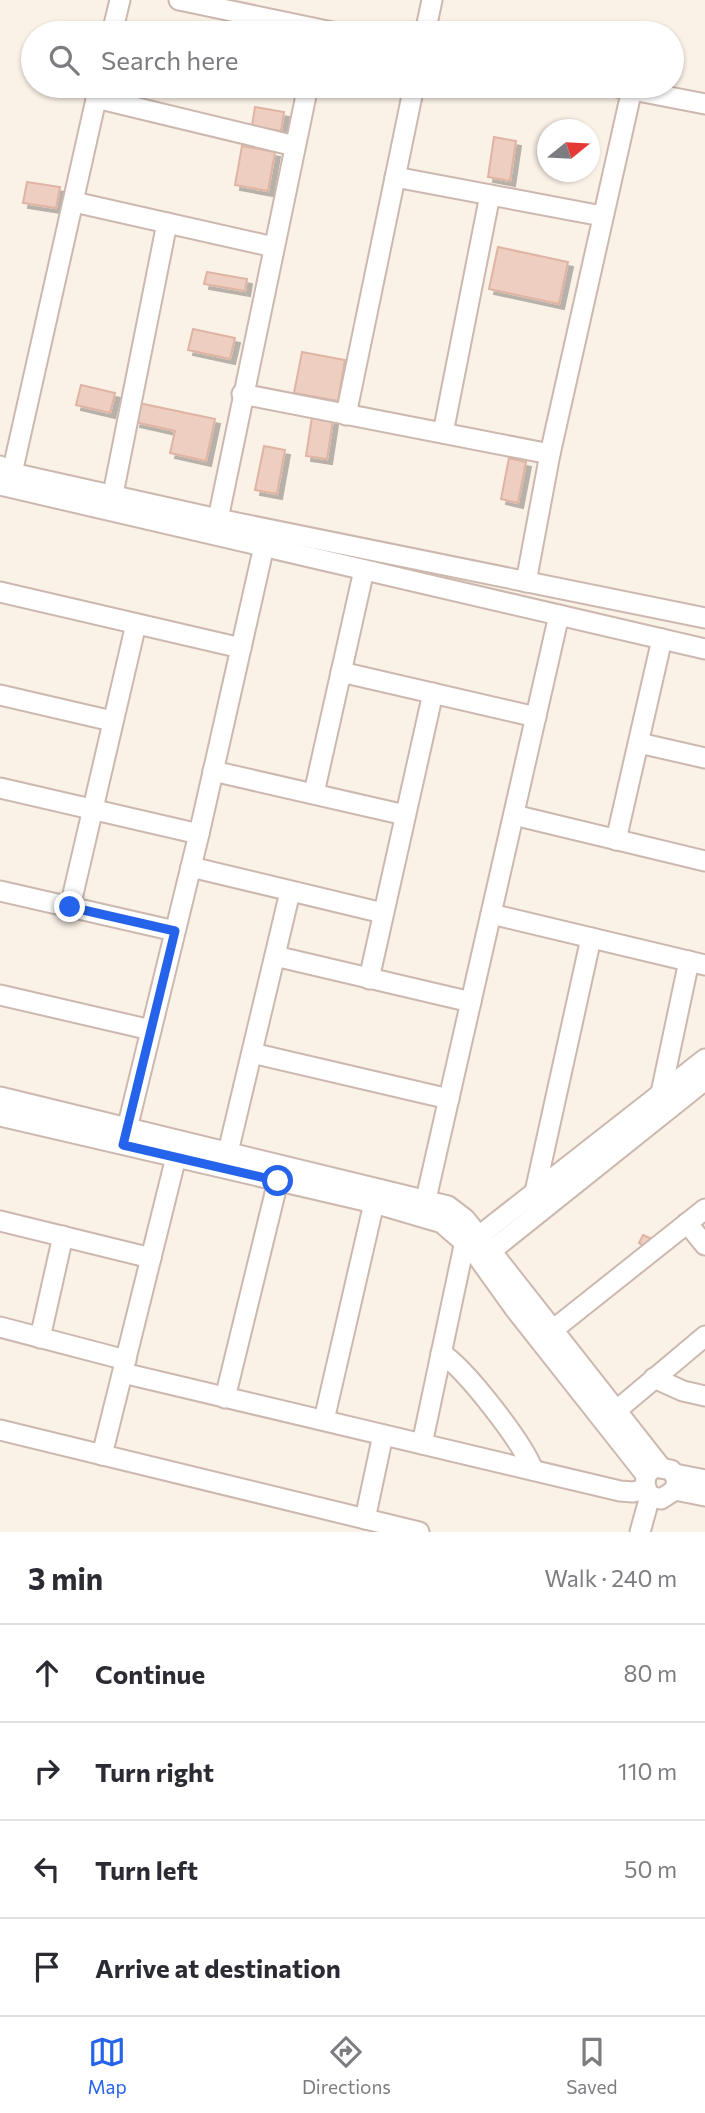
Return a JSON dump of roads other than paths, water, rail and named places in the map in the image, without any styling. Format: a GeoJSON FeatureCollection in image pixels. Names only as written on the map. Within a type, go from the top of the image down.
{"type":"FeatureCollection","features":[{"type":"Feature","properties":{"kind":"street"},"geometry":{"type":"LineString","coordinates":[[115,21],[120,0]]}},
{"type":"Feature","properties":{"kind":"street"},"geometry":{"type":"LineString","coordinates":[[179,0],[275,21]]}},
{"type":"Feature","properties":{"kind":"street"},"geometry":{"type":"LineString","coordinates":[[428,21],[432,0]]}},
{"type":"Feature","properties":{"kind":"street"},"geometry":{"type":"LineString","coordinates":[[4,475],[74,202],[96,98]]}},
{"type":"Feature","properties":{"kind":"street"},"geometry":{"type":"LineString","coordinates":[[119,98],[295,146]]}},
{"type":"Feature","properties":{"kind":"street"},"geometry":{"type":"LineString","coordinates":[[218,519],[305,98]]}},
{"type":"Feature","properties":{"kind":"street"},"geometry":{"type":"LineString","coordinates":[[346,415],[411,98]]}},
{"type":"Feature","properties":{"kind":"street"},"geometry":{"type":"LineString","coordinates":[[526,582],[550,454],[630,98]]}},
{"type":"Feature","properties":{"kind":"street"},"geometry":{"type":"LineString","coordinates":[[676,98],[705,104]]}},
{"type":"Feature","properties":{"kind":"street"},"geometry":{"type":"LineString","coordinates":[[395,177],[602,216]]}},
{"type":"Feature","properties":{"kind":"street"},"geometry":{"type":"LineString","coordinates":[[443,433],[490,195]]}},
{"type":"Feature","properties":{"kind":"street"},"geometry":{"type":"LineString","coordinates":[[74,202],[274,247]]}},
{"type":"Feature","properties":{"kind":"street"},"geometry":{"type":"LineString","coordinates":[[113,494],[167,223]]}},
{"type":"Feature","properties":{"kind":"street"},"geometry":{"type":"LineString","coordinates":[[242,394],[550,454]]}},
{"type":"Feature","properties":{"kind":"street"},"geometry":{"type":"LineString","coordinates":[[4,475],[113,494],[218,519],[705,618]]}},
{"type":"Feature","properties":{"kind":"street"},"geometry":{"type":"LineString","coordinates":[[4,475],[264,546],[705,649]]}},
{"type":"Feature","properties":{"kind":"street"},"geometry":{"type":"LineString","coordinates":[[125,1136],[214,771],[264,546]]}},
{"type":"Feature","properties":{"kind":"street"},"geometry":{"type":"LineString","coordinates":[[314,793],[364,570]]}},
{"type":"Feature","properties":{"kind":"street"},"geometry":{"type":"LineString","coordinates":[[0,592],[241,648]]}},
{"type":"Feature","properties":{"kind":"street"},"geometry":{"type":"LineString","coordinates":[[426,1199],[559,615]]}},
{"type":"Feature","properties":{"kind":"street"},"geometry":{"type":"LineString","coordinates":[[70,907],[136,624]]}},
{"type":"Feature","properties":{"kind":"street"},"geometry":{"type":"LineString","coordinates":[[616,839],[662,639]]}},
{"type":"Feature","properties":{"kind":"street"},"geometry":{"type":"LineString","coordinates":[[341,672],[536,716]]}},
{"type":"Feature","properties":{"kind":"street"},"geometry":{"type":"LineString","coordinates":[[369,979],[433,693]]}},
{"type":"Feature","properties":{"kind":"street"},"geometry":{"type":"LineString","coordinates":[[0,695],[112,721]]}},
{"type":"Feature","properties":{"kind":"street"},"geometry":{"type":"LineString","coordinates":[[639,743],[705,758]]}},
{"type":"Feature","properties":{"kind":"street"},"geometry":{"type":"LineString","coordinates":[[214,771],[405,816]]}},
{"type":"Feature","properties":{"kind":"street"},"geometry":{"type":"LineString","coordinates":[[0,788],[199,834]]}},
{"type":"Feature","properties":{"kind":"street"},"geometry":{"type":"LineString","coordinates":[[514,815],[705,861]]}},
{"type":"Feature","properties":{"kind":"street"},"geometry":{"type":"LineString","coordinates":[[191,867],[383,913]]}},
{"type":"Feature","properties":{"kind":"street"},"geometry":{"type":"LineString","coordinates":[[0,891],[175,931]]}},
{"type":"Feature","properties":{"kind":"street"},"geometry":{"type":"LineString","coordinates":[[228,1152],[290,892]]}},
{"type":"Feature","properties":{"kind":"street"},"geometry":{"type":"LineString","coordinates":[[491,914],[697,963],[662,1093]]}},
{"type":"Feature","properties":{"kind":"street"},"geometry":{"type":"LineString","coordinates":[[535,1192],[591,938]]}},
{"type":"Feature","properties":{"kind":"street"},"geometry":{"type":"LineString","coordinates":[[275,956],[471,1002]]}},
{"type":"Feature","properties":{"kind":"street"},"geometry":{"type":"LineString","coordinates":[[0,995],[151,1030]]}},
{"type":"Feature","properties":{"kind":"street"},"geometry":{"type":"LineString","coordinates":[[252,1053],[449,1099]]}},
{"type":"Feature","properties":{"kind":"street"},"geometry":{"type":"LineString","coordinates":[[422,1444],[442,1353],[478,1242],[535,1192],[705,1059]]}},
{"type":"Feature","properties":{"kind":"street"},"geometry":{"type":"LineString","coordinates":[[478,1242],[702,1090]]}},
{"type":"Feature","properties":{"kind":"street"},"geometry":{"type":"LineString","coordinates":[[0,1097],[125,1136],[176,1157],[433,1218],[478,1242],[554,1329],[617,1410],[659,1482]]}},
{"type":"Feature","properties":{"kind":"street"},"geometry":{"type":"LineString","coordinates":[[0,1116],[228,1152],[426,1199],[458,1213],[659,1482],[705,1496]]}},
{"type":"Feature","properties":{"kind":"street"},"geometry":{"type":"LineString","coordinates":[[102,1455],[176,1157]]}},
{"type":"Feature","properties":{"kind":"street"},"geometry":{"type":"LineString","coordinates":[[225,1398],[278,1181]]}},
{"type":"Feature","properties":{"kind":"street"},"geometry":{"type":"LineString","coordinates":[[324,1420],[374,1203]]}},
{"type":"Feature","properties":{"kind":"street"},"geometry":{"type":"LineString","coordinates":[[554,1329],[705,1209]]}},
{"type":"Feature","properties":{"kind":"street"},"geometry":{"type":"LineString","coordinates":[[0,1221],[151,1258]]}},
{"type":"Feature","properties":{"kind":"street"},"geometry":{"type":"LineString","coordinates":[[687,1223],[705,1245]]}},
{"type":"Feature","properties":{"kind":"street"},"geometry":{"type":"LineString","coordinates":[[40,1338],[63,1236]]}},
{"type":"Feature","properties":{"kind":"street"},"geometry":{"type":"LineString","coordinates":[[0,1327],[225,1398],[626,1492],[659,1482],[705,1480]]}},
{"type":"Feature","properties":{"kind":"street"},"geometry":{"type":"LineString","coordinates":[[617,1410],[705,1336]]}},
{"type":"Feature","properties":{"kind":"street"},"geometry":{"type":"LineString","coordinates":[[442,1353],[458,1368],[522,1448],[533,1471]]}},
{"type":"Feature","properties":{"kind":"street"},"geometry":{"type":"LineString","coordinates":[[654,1378],[682,1391],[705,1396]]}},
{"type":"Feature","properties":{"kind":"street"},"geometry":{"type":"LineString","coordinates":[[0,1430],[419,1532]]}},
{"type":"Feature","properties":{"kind":"street"},"geometry":{"type":"LineString","coordinates":[[365,1519],[383,1435]]}},
{"type":"Feature","properties":{"kind":"street"},"geometry":{"type":"LineString","coordinates":[[640,1532],[659,1482]]}}]}
